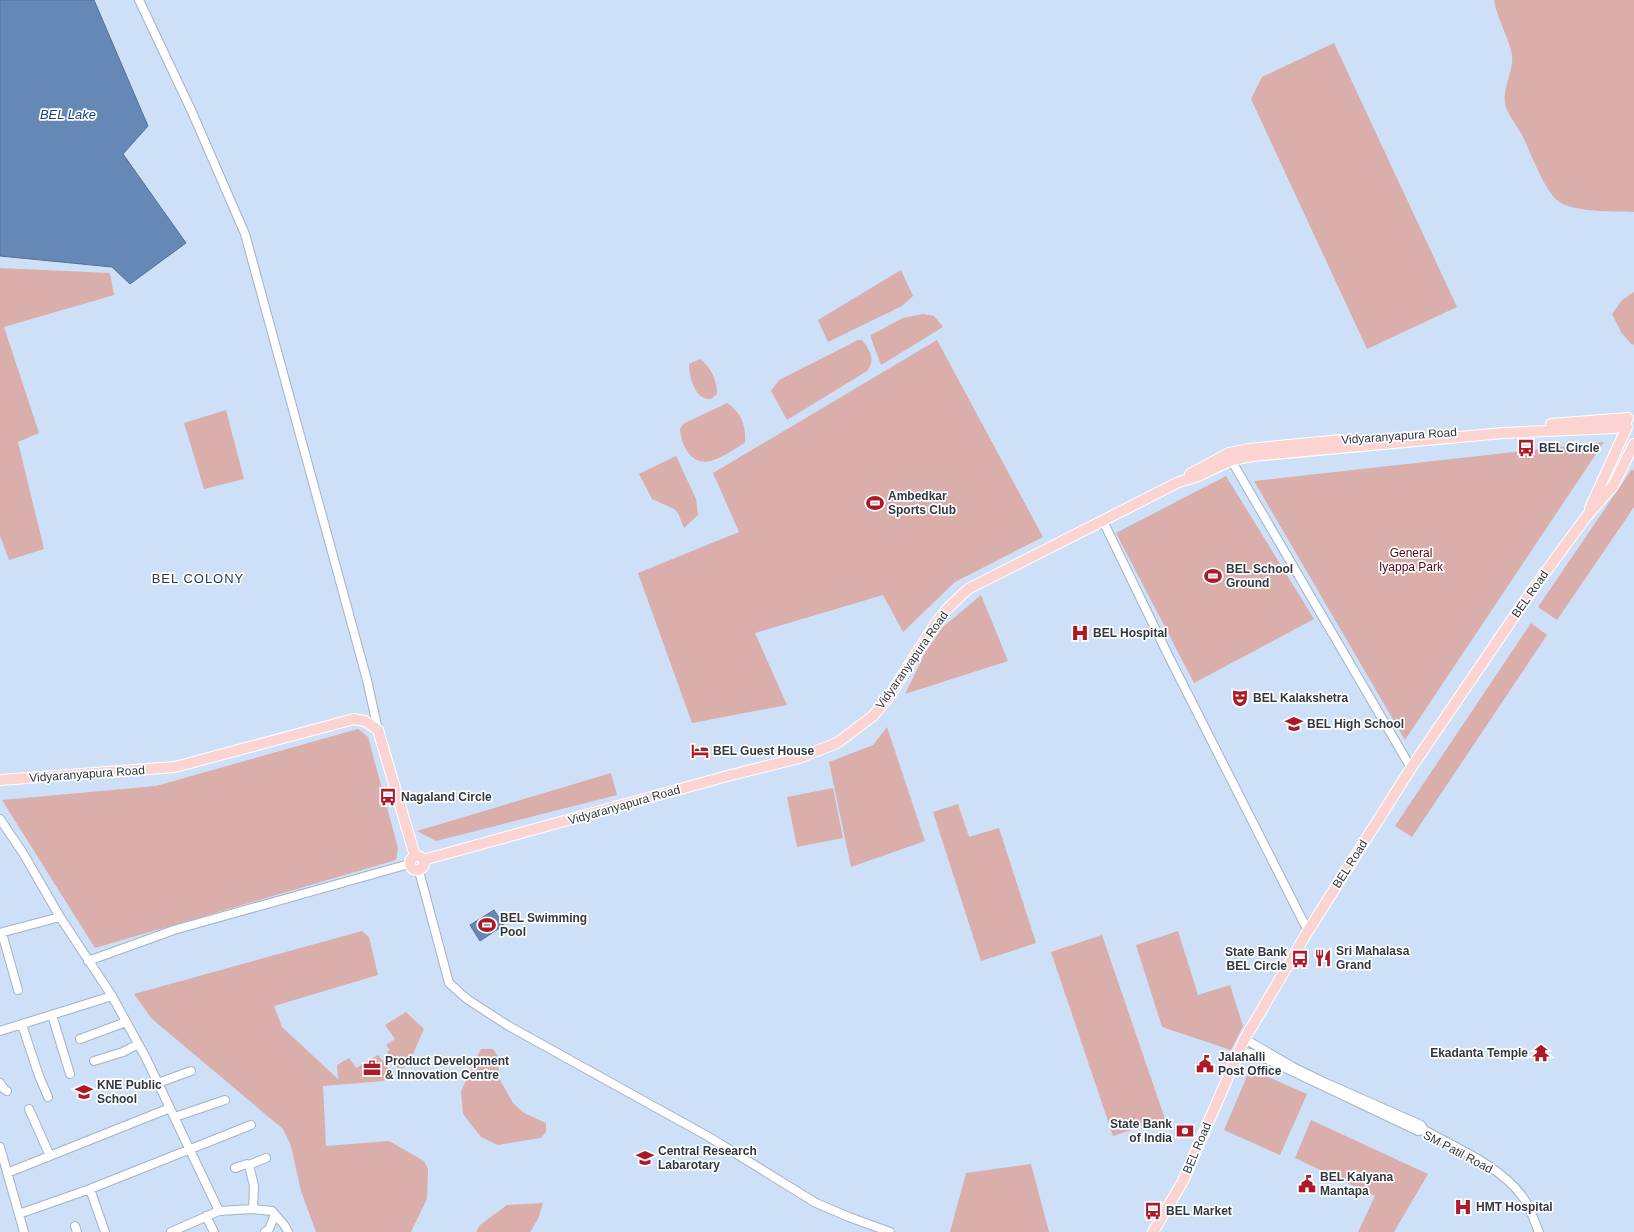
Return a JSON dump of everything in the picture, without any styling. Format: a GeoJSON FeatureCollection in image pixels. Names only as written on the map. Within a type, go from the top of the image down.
{"type":"FeatureCollection","features":[{"type":"Feature","properties":{"kind":"main road","name":"Vidyaranyapura Road"},"geometry":{"type":"LineString","coordinates":[[416,860],[799,758],[837,743],[873,716],[888,698],[936,623],[946,610],[968,589],[1179,482],[1193,471],[1248,449],[1319,442],[1630,423]]}},
{"type":"Feature","properties":{"kind":"main road","name":"BEL Road"},"geometry":{"type":"LineString","coordinates":[[1586,517],[1630,423]]}},
{"type":"Feature","properties":{"kind":"main road","name":"BEL Road"},"geometry":{"type":"LineString","coordinates":[[1153,1232],[1184,1181],[1245,1039],[1308,932],[1411,768],[1526,599],[1586,517],[1612,486],[1634,444]]}},
{"type":"Feature","properties":{"kind":"main road","name":"Vidyaranyapura Road"},"geometry":{"type":"LineString","coordinates":[[0,780],[175,767],[354,719],[366,721],[378,730]]}},
{"type":"Feature","properties":{"kind":"main road"},"geometry":{"type":"LineString","coordinates":[[378,730],[416,860],[423,868],[419,871]]}},
{"type":"Feature","properties":{"kind":"street"},"geometry":{"type":"LineString","coordinates":[[139,0],[192,112],[245,234],[368,685],[378,730]]}},
{"type":"Feature","properties":{"kind":"street"},"geometry":{"type":"LineString","coordinates":[[1230,456],[1411,768]]}},
{"type":"Feature","properties":{"kind":"street"},"geometry":{"type":"LineString","coordinates":[[1103,521],[1169,657],[1308,932]]}},
{"type":"Feature","properties":{"kind":"street"},"geometry":{"type":"LineString","coordinates":[[0,819],[23,853],[88,961],[112,996],[158,1082],[219,1211]]}},
{"type":"Feature","properties":{"kind":"street"},"geometry":{"type":"LineString","coordinates":[[88,961],[174,930],[416,860]]}},
{"type":"Feature","properties":{"kind":"street"},"geometry":{"type":"LineString","coordinates":[[419,871],[449,983],[466,998],[519,1032],[709,1137],[816,1203],[849,1218],[890,1232]]}},
{"type":"Feature","properties":{"kind":"street"},"geometry":{"type":"LineString","coordinates":[[18,990],[1,933],[60,916]]}},
{"type":"Feature","properties":{"kind":"street"},"geometry":{"type":"LineString","coordinates":[[0,1031],[112,996]]}},
{"type":"Feature","properties":{"kind":"street"},"geometry":{"type":"LineString","coordinates":[[52,1015],[70,1074]]}},
{"type":"Feature","properties":{"kind":"street"},"geometry":{"type":"LineString","coordinates":[[80,1039],[126,1022]]}},
{"type":"Feature","properties":{"kind":"street"},"geometry":{"type":"LineString","coordinates":[[22,1025],[39,1076],[48,1097]]}},
{"type":"Feature","properties":{"kind":"street"},"geometry":{"type":"LineString","coordinates":[[1245,1039],[1294,1067],[1326,1083],[1421,1125],[1424,1130]]}},
{"type":"Feature","properties":{"kind":"street"},"geometry":{"type":"LineString","coordinates":[[94,1061],[123,1052],[138,1044]]}},
{"type":"Feature","properties":{"kind":"street","name":"SM Patil Road"},"geometry":{"type":"LineString","coordinates":[[1240,1050],[1260,1056],[1418,1132],[1424,1130],[1478,1160],[1505,1178],[1523,1196],[1539,1232]]}},
{"type":"Feature","properties":{"kind":"street"},"geometry":{"type":"LineString","coordinates":[[158,1082],[192,1071]]}},
{"type":"Feature","properties":{"kind":"street"},"geometry":{"type":"LineString","coordinates":[[0,1083],[4,1089],[8,1091]]}},
{"type":"Feature","properties":{"kind":"street"},"geometry":{"type":"LineString","coordinates":[[175,1117],[225,1100]]}},
{"type":"Feature","properties":{"kind":"street"},"geometry":{"type":"LineString","coordinates":[[7,1173],[170,1108]]}},
{"type":"Feature","properties":{"kind":"street"},"geometry":{"type":"LineString","coordinates":[[29,1109],[50,1156]]}},
{"type":"Feature","properties":{"kind":"street"},"geometry":{"type":"LineString","coordinates":[[19,1214],[90,1189],[251,1125]]}},
{"type":"Feature","properties":{"kind":"street"},"geometry":{"type":"LineString","coordinates":[[0,1147],[24,1232]]}},
{"type":"Feature","properties":{"kind":"street"},"geometry":{"type":"LineString","coordinates":[[235,1168],[247,1164],[249,1165],[266,1158]]}},
{"type":"Feature","properties":{"kind":"street"},"geometry":{"type":"LineString","coordinates":[[249,1165],[254,1186],[253,1209]]}},
{"type":"Feature","properties":{"kind":"street"},"geometry":{"type":"LineString","coordinates":[[90,1189],[105,1232]]}},
{"type":"Feature","properties":{"kind":"street"},"geometry":{"type":"LineString","coordinates":[[174,1232],[219,1211],[253,1209],[272,1211],[285,1226],[288,1232]]}},
{"type":"Feature","properties":{"kind":"street"},"geometry":{"type":"LineString","coordinates":[[265,1232],[269,1229],[275,1215]]}},
{"type":"Feature","properties":{"kind":"street"},"geometry":{"type":"LineString","coordinates":[[206,1216],[214,1232]]}},
{"type":"Feature","properties":{"kind":"green space"},"geometry":{"type":"Polygon","coordinates":[[[1494,0],[1634,0],[1634,212],[1594,210],[1572,207],[1557,200],[1547,188],[1522,135],[1506,106],[1505,96],[1512,55],[1494,0]]]}},
{"type":"Feature","properties":{"kind":"green space"},"geometry":{"type":"Polygon","coordinates":[[[1334,43],[1457,307],[1367,349],[1251,99],[1262,77],[1334,43]]]}},
{"type":"Feature","properties":{"kind":"green space"},"geometry":{"type":"Polygon","coordinates":[[[0,268],[110,273],[114,295],[4,327],[39,433],[18,442],[44,549],[9,560],[0,536],[0,268]]]}},
{"type":"Feature","properties":{"kind":"green space"},"geometry":{"type":"Polygon","coordinates":[[[901,270],[913,296],[902,306],[828,342],[818,320],[901,270]]]}},
{"type":"Feature","properties":{"kind":"green space"},"geometry":{"type":"Polygon","coordinates":[[[1634,292],[1634,344],[1632,345],[1621,332],[1612,314],[1622,300],[1634,292]]]}},
{"type":"Feature","properties":{"kind":"green space"},"geometry":{"type":"Polygon","coordinates":[[[923,314],[934,316],[943,327],[881,365],[871,335],[903,318],[923,314]]]}},
{"type":"Feature","properties":{"kind":"green space"},"geometry":{"type":"Polygon","coordinates":[[[858,340],[862,340],[871,355],[870,367],[867,371],[787,420],[771,391],[779,380],[858,340]]]}},
{"type":"Feature","properties":{"kind":"green space","name":"Ambedkar Sports Club"},"geometry":{"type":"Polygon","coordinates":[[[937,340],[1043,537],[955,582],[903,632],[883,595],[755,633],[787,705],[692,723],[638,573],[739,532],[713,473],[937,340]]]}},
{"type":"Feature","properties":{"kind":"green space"},"geometry":{"type":"Polygon","coordinates":[[[700,359],[713,374],[716,384],[717,394],[711,399],[705,399],[697,392],[690,375],[689,364],[700,359]]]}},
{"type":"Feature","properties":{"kind":"green space"},"geometry":{"type":"Polygon","coordinates":[[[727,403],[736,411],[742,420],[745,431],[745,443],[715,460],[704,462],[698,460],[688,453],[682,441],[680,429],[683,424],[727,403]]]}},
{"type":"Feature","properties":{"kind":"green space"},"geometry":{"type":"Polygon","coordinates":[[[226,410],[244,479],[204,489],[184,423],[226,410]]]}},
{"type":"Feature","properties":{"kind":"green space","name":"General Iyappa Park"},"geometry":{"type":"Polygon","coordinates":[[[1604,442],[1405,740],[1254,481],[1604,442]]]}},
{"type":"Feature","properties":{"kind":"green space"},"geometry":{"type":"Polygon","coordinates":[[[676,456],[696,499],[698,515],[684,528],[678,513],[674,509],[652,499],[639,474],[676,456]]]}},
{"type":"Feature","properties":{"kind":"green space"},"geometry":{"type":"Polygon","coordinates":[[[1632,469],[1634,471],[1634,507],[1557,620],[1538,607],[1632,469]]]}},
{"type":"Feature","properties":{"kind":"green space","name":"BEL School Ground"},"geometry":{"type":"Polygon","coordinates":[[[1226,476],[1314,619],[1194,683],[1116,533],[1226,476]]]}},
{"type":"Feature","properties":{"kind":"green space"},"geometry":{"type":"Polygon","coordinates":[[[981,595],[1008,661],[905,694],[925,653],[942,628],[981,595]]]}},
{"type":"Feature","properties":{"kind":"green space"},"geometry":{"type":"Polygon","coordinates":[[[1531,623],[1547,635],[1412,837],[1395,826],[1531,623]]]}},
{"type":"Feature","properties":{"kind":"green space"},"geometry":{"type":"Polygon","coordinates":[[[887,727],[925,841],[851,867],[829,762],[873,745],[887,727]]]}},
{"type":"Feature","properties":{"kind":"green space"},"geometry":{"type":"Polygon","coordinates":[[[358,729],[368,737],[398,848],[396,860],[95,948],[2,800],[156,786],[358,729]]]}},
{"type":"Feature","properties":{"kind":"green space"},"geometry":{"type":"Polygon","coordinates":[[[611,773],[617,795],[436,841],[417,831],[611,773]]]}},
{"type":"Feature","properties":{"kind":"green space"},"geometry":{"type":"Polygon","coordinates":[[[833,788],[843,838],[797,847],[787,797],[833,788]]]}},
{"type":"Feature","properties":{"kind":"green space"},"geometry":{"type":"Polygon","coordinates":[[[958,804],[969,837],[999,828],[1036,943],[981,961],[933,812],[958,804]]]}},
{"type":"Feature","properties":{"kind":"green space"},"geometry":{"type":"Polygon","coordinates":[[[362,931],[369,937],[378,975],[274,1006],[282,1027],[338,1079],[337,1065],[349,1058],[356,1068],[378,1055],[393,1074],[383,1081],[323,1086],[326,1146],[389,1141],[424,1161],[428,1169],[427,1199],[411,1232],[316,1232],[301,1191],[291,1146],[283,1129],[152,1019],[134,994],[362,931]]]}},
{"type":"Feature","properties":{"kind":"green space"},"geometry":{"type":"Polygon","coordinates":[[[1178,931],[1198,995],[1230,985],[1243,1026],[1231,1050],[1162,1027],[1136,945],[1178,931]]]}},
{"type":"Feature","properties":{"kind":"green space"},"geometry":{"type":"Polygon","coordinates":[[[1102,935],[1165,1119],[1113,1136],[1051,952],[1102,935]]]}},
{"type":"Feature","properties":{"kind":"green space"},"geometry":{"type":"Polygon","coordinates":[[[406,1012],[424,1029],[408,1065],[399,1070],[387,1052],[390,1050],[386,1045],[395,1039],[385,1025],[406,1012]]]}},
{"type":"Feature","properties":{"kind":"green space"},"geometry":{"type":"Polygon","coordinates":[[[481,1049],[493,1049],[498,1056],[499,1078],[513,1103],[524,1113],[546,1123],[546,1132],[541,1138],[498,1145],[481,1137],[463,1114],[461,1091],[481,1049]]]}},
{"type":"Feature","properties":{"kind":"green space"},"geometry":{"type":"Polygon","coordinates":[[[1250,1069],[1307,1094],[1280,1155],[1224,1130],[1250,1069]]]}},
{"type":"Feature","properties":{"kind":"green space"},"geometry":{"type":"Polygon","coordinates":[[[1311,1120],[1428,1174],[1394,1232],[1358,1232],[1375,1196],[1295,1158],[1311,1120]]]}},
{"type":"Feature","properties":{"kind":"green space"},"geometry":{"type":"Polygon","coordinates":[[[1031,1164],[1049,1232],[950,1232],[966,1173],[1031,1164]]]}},
{"type":"Feature","properties":{"kind":"green space"},"geometry":{"type":"Polygon","coordinates":[[[543,1203],[538,1219],[530,1232],[476,1232],[480,1225],[507,1205],[543,1203]]]}},
{"type":"Feature","properties":{"kind":"water","name":"BEL Lake"},"geometry":{"type":"Polygon","coordinates":[[[0,0],[94,0],[148,126],[123,154],[186,243],[130,284],[112,267],[0,256],[0,0]]]}},
{"type":"Feature","properties":{"kind":"water","name":"BEL Swimming Pool"},"geometry":{"type":"Polygon","coordinates":[[[494,910],[504,925],[480,941],[470,925],[494,910]]]}},
{"type":"Feature","properties":{"kind":"place","name":"BEL Circle"},"geometry":{"type":"Point","coordinates":[1526,448]}},
{"type":"Feature","properties":{"kind":"place","name":"Ambedkar Sports Club"},"geometry":{"type":"Point","coordinates":[875,503]}},
{"type":"Feature","properties":{"kind":"place","name":"BEL School Ground"},"geometry":{"type":"Point","coordinates":[1213,576]}},
{"type":"Feature","properties":{"kind":"place","name":"BEL Hospital"},"geometry":{"type":"Point","coordinates":[1080,633]}},
{"type":"Feature","properties":{"kind":"place","name":"BEL Kalakshetra"},"geometry":{"type":"Point","coordinates":[1240,698]}},
{"type":"Feature","properties":{"kind":"place","name":"BEL High School"},"geometry":{"type":"Point","coordinates":[1294,724]}},
{"type":"Feature","properties":{"kind":"place","name":"BEL Guest House"},"geometry":{"type":"Point","coordinates":[700,751]}},
{"type":"Feature","properties":{"kind":"place","name":"Nagaland Circle"},"geometry":{"type":"Point","coordinates":[388,797]}},
{"type":"Feature","properties":{"kind":"place","name":"BEL Swimming Pool"},"geometry":{"type":"Point","coordinates":[487,925]}},
{"type":"Feature","properties":{"kind":"place","name":"Sri Mahalasa Grand"},"geometry":{"type":"Point","coordinates":[1323,958]}},
{"type":"Feature","properties":{"kind":"place","name":"State Bank BEL Circle"},"geometry":{"type":"Point","coordinates":[1300,959]}},
{"type":"Feature","properties":{"kind":"place","name":"Ekadanta Temple"},"geometry":{"type":"Point","coordinates":[1541,1053]}},
{"type":"Feature","properties":{"kind":"place","name":"Jalahalli Post Office"},"geometry":{"type":"Point","coordinates":[1205,1064]}},
{"type":"Feature","properties":{"kind":"place","name":"Product Development & Innovation Centre"},"geometry":{"type":"Point","coordinates":[372,1068]}},
{"type":"Feature","properties":{"kind":"place","name":"KNE Public School"},"geometry":{"type":"Point","coordinates":[84,1092]}},
{"type":"Feature","properties":{"kind":"place","name":"State Bank of India"},"geometry":{"type":"Point","coordinates":[1185,1131]}},
{"type":"Feature","properties":{"kind":"place","name":"Central Research Labarotary"},"geometry":{"type":"Point","coordinates":[645,1158]}},
{"type":"Feature","properties":{"kind":"place","name":"BEL Kalyana Mantapa"},"geometry":{"type":"Point","coordinates":[1307,1184]}},
{"type":"Feature","properties":{"kind":"place","name":"HMT Hospital"},"geometry":{"type":"Point","coordinates":[1463,1207]}},
{"type":"Feature","properties":{"kind":"place","name":"BEL Market"},"geometry":{"type":"Point","coordinates":[1153,1211]}},
{"type":"Feature","properties":{"kind":"district","name":"BEL COLONY"},"geometry":{"type":"Point","coordinates":[198,578]}}]}
